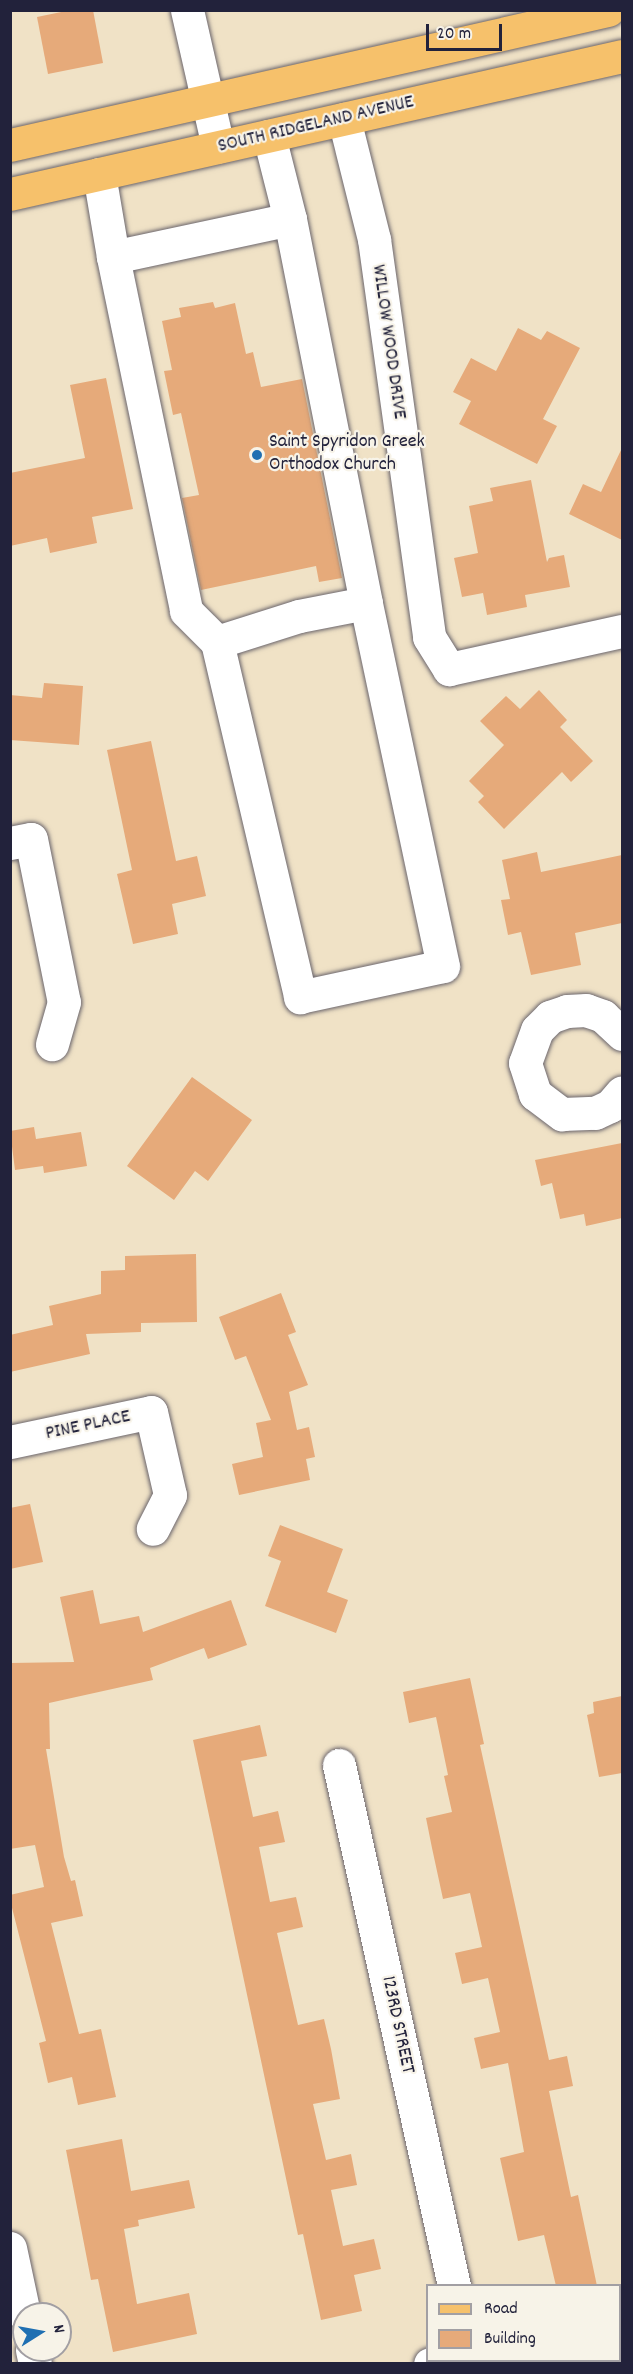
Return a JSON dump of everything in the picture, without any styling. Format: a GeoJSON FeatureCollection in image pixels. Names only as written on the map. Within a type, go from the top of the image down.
{"type":"FeatureCollection","features":[{"type":"Feature","properties":{"kind":"main road"},"geometry":{"type":"LineString","coordinates":[[10,145],[608,10]]}},
{"type":"Feature","properties":{"kind":"main road","name":"SOUTH RIDGELAND AVENUE"},"geometry":{"type":"LineString","coordinates":[[10,194],[622,56]]}},
{"type":"Feature","properties":{"kind":"street"},"geometry":{"type":"LineString","coordinates":[[187,10],[218,147]]}},
{"type":"Feature","properties":{"kind":"street","name":"WILLOW WOOD DRIVE"},"geometry":{"type":"LineString","coordinates":[[344,119],[374,239],[429,637],[449,669],[622,631]]}},
{"type":"Feature","properties":{"kind":"street"},"geometry":{"type":"LineString","coordinates":[[99,174],[113,256],[186,611],[217,642],[300,997],[444,966],[366,603],[290,219],[269,136]]}},
{"type":"Feature","properties":{"kind":"street"},"geometry":{"type":"LineString","coordinates":[[113,256],[290,219]]}},
{"type":"Feature","properties":{"kind":"street"},"geometry":{"type":"LineString","coordinates":[[217,642],[299,616],[366,603]]}},
{"type":"Feature","properties":{"kind":"street"},"geometry":{"type":"LineString","coordinates":[[10,843],[31,839],[63,1002],[52,1044]]}},
{"type":"Feature","properties":{"kind":"street"},"geometry":{"type":"LineString","coordinates":[[622,1034],[603,1016],[586,1010],[567,1011],[550,1017],[537,1030],[525,1063],[535,1094],[562,1114],[595,1113],[610,1106],[622,1092]]}},
{"type":"Feature","properties":{"kind":"street","name":"PINE PLACE"},"geometry":{"type":"LineString","coordinates":[[10,1442],[151,1412],[170,1495],[153,1528]]}},
{"type":"Feature","properties":{"kind":"street","name":"123RD STREET"},"geometry":{"type":"LineString","coordinates":[[339,1765],[454,2284]]}},
{"type":"Feature","properties":{"kind":"street"},"geometry":{"type":"LineString","coordinates":[[10,2248],[21,2302]]}},
{"type":"Feature","properties":{"kind":"building"},"geometry":{"type":"Polygon","coordinates":[[[71,10],[93,10],[103,63],[48,74],[37,17],[71,10]]]}},
{"type":"Feature","properties":{"kind":"building","name":"Saint Spyridon Greek Orthodox Church"},"geometry":{"type":"Polygon","coordinates":[[[213,302],[215,308],[235,303],[246,354],[253,352],[261,387],[302,379],[342,578],[319,582],[316,566],[201,590],[182,498],[199,495],[181,413],[173,415],[164,371],[172,370],[162,321],[181,317],[179,308],[213,302]]]}},
{"type":"Feature","properties":{"kind":"building"},"geometry":{"type":"Polygon","coordinates":[[[518,328],[541,340],[547,331],[580,348],[543,419],[557,426],[537,464],[459,424],[471,401],[453,392],[471,358],[496,371],[518,328]]]}},
{"type":"Feature","properties":{"kind":"building"},"geometry":{"type":"Polygon","coordinates":[[[106,378],[133,509],[92,517],[97,543],[50,553],[47,538],[10,546],[10,473],[85,458],[70,385],[106,378]]]}},
{"type":"Feature","properties":{"kind":"building"},"geometry":{"type":"Polygon","coordinates":[[[622,448],[622,540],[569,514],[583,484],[601,492],[622,448]]]}},
{"type":"Feature","properties":{"kind":"building"},"geometry":{"type":"Polygon","coordinates":[[[531,480],[547,562],[549,558],[564,555],[570,587],[525,595],[527,607],[487,615],[483,593],[462,597],[454,558],[478,553],[469,506],[493,501],[490,488],[531,480]]]}},
{"type":"Feature","properties":{"kind":"building"},"geometry":{"type":"Polygon","coordinates":[[[44,683],[83,686],[79,745],[10,740],[10,695],[42,698],[44,683]]]}},
{"type":"Feature","properties":{"kind":"building"},"geometry":{"type":"Polygon","coordinates":[[[539,690],[567,720],[560,727],[593,761],[571,782],[562,772],[504,829],[478,802],[484,796],[469,781],[504,745],[480,721],[506,696],[520,709],[539,690]]]}},
{"type":"Feature","properties":{"kind":"building"},"geometry":{"type":"Polygon","coordinates":[[[151,741],[176,861],[197,856],[206,896],[172,904],[178,934],[133,944],[117,874],[132,870],[107,750],[151,741]]]}},
{"type":"Feature","properties":{"kind":"building"},"geometry":{"type":"Polygon","coordinates":[[[537,852],[541,872],[622,855],[622,923],[575,933],[581,965],[531,975],[521,932],[508,935],[501,900],[510,899],[502,860],[537,852]]]}},
{"type":"Feature","properties":{"kind":"building"},"geometry":{"type":"Polygon","coordinates":[[[192,1077],[252,1120],[208,1181],[195,1171],[174,1200],[127,1166],[192,1077]]]}},
{"type":"Feature","properties":{"kind":"building"},"geometry":{"type":"Polygon","coordinates":[[[34,1127],[36,1139],[81,1132],[87,1166],[44,1173],[43,1166],[15,1170],[10,1131],[34,1127]]]}},
{"type":"Feature","properties":{"kind":"building"},"geometry":{"type":"Polygon","coordinates":[[[622,1143],[622,1218],[586,1226],[584,1214],[560,1219],[552,1183],[541,1186],[535,1160],[622,1143]]]}},
{"type":"Feature","properties":{"kind":"building"},"geometry":{"type":"Polygon","coordinates":[[[196,1254],[197,1322],[141,1323],[141,1332],[86,1334],[90,1354],[10,1372],[10,1335],[53,1325],[49,1306],[101,1294],[101,1271],[125,1270],[125,1256],[196,1254]]]}},
{"type":"Feature","properties":{"kind":"building"},"geometry":{"type":"Polygon","coordinates":[[[281,1293],[296,1332],[288,1335],[308,1385],[289,1392],[297,1430],[309,1427],[315,1457],[306,1459],[310,1480],[239,1495],[232,1464],[263,1457],[256,1423],[271,1420],[246,1356],[235,1360],[219,1317],[281,1293]]]}},
{"type":"Feature","properties":{"kind":"building"},"geometry":{"type":"Polygon","coordinates":[[[30,1504],[43,1562],[10,1569],[10,1508],[30,1504]]]}},
{"type":"Feature","properties":{"kind":"building"},"geometry":{"type":"Polygon","coordinates":[[[280,1525],[343,1549],[327,1592],[348,1600],[336,1633],[265,1606],[281,1561],[268,1556],[280,1525]]]}},
{"type":"Feature","properties":{"kind":"building"},"geometry":{"type":"Polygon","coordinates":[[[93,1590],[100,1624],[139,1616],[143,1632],[231,1600],[247,1645],[208,1659],[204,1648],[150,1668],[153,1680],[49,1703],[50,1749],[46,1749],[64,1857],[71,1881],[75,1880],[83,1916],[51,1923],[79,2034],[101,2029],[116,2097],[78,2105],[72,2077],[48,2083],[39,2043],[46,2041],[10,1900],[10,1895],[44,1887],[35,1845],[10,1849],[10,1663],[74,1662],[60,1597],[93,1590]]]}},
{"type":"Feature","properties":{"kind":"building"},"geometry":{"type":"Polygon","coordinates":[[[470,1678],[484,1744],[480,1745],[549,2060],[567,2056],[573,2086],[549,2091],[571,2197],[578,2195],[597,2284],[556,2284],[544,2235],[518,2241],[500,2158],[524,2152],[508,2063],[481,2069],[474,2038],[500,2032],[488,1978],[462,1984],[455,1953],[482,1947],[470,1893],[443,1899],[426,1818],[452,1812],[444,1776],[448,1775],[436,1717],[409,1723],[403,1692],[470,1678]]]}},
{"type":"Feature","properties":{"kind":"building"},"geometry":{"type":"Polygon","coordinates":[[[622,1696],[622,1773],[599,1777],[587,1715],[594,1713],[593,1702],[622,1696]]]}},
{"type":"Feature","properties":{"kind":"building"},"geometry":{"type":"Polygon","coordinates":[[[260,1725],[267,1756],[241,1761],[253,1817],[278,1811],[285,1842],[259,1847],[270,1902],[296,1897],[303,1927],[277,1933],[298,2025],[324,2019],[331,2049],[340,2099],[313,2104],[326,2160],[351,2154],[357,2185],[331,2190],[343,2246],[374,2239],[381,2269],[354,2275],[362,2311],[321,2320],[303,2234],[298,2235],[193,1740],[260,1725]]]}},
{"type":"Feature","properties":{"kind":"building"},"geometry":{"type":"Polygon","coordinates":[[[122,2139],[131,2191],[189,2180],[195,2208],[138,2220],[139,2226],[124,2229],[137,2304],[189,2293],[197,2334],[113,2352],[98,2279],[91,2280],[66,2150],[122,2139]]]}},
{"type":"Feature","properties":{"kind":"place","name":"Saint Spyridon Greek Orthodox Church"},"geometry":{"type":"Point","coordinates":[257,455]}}]}
